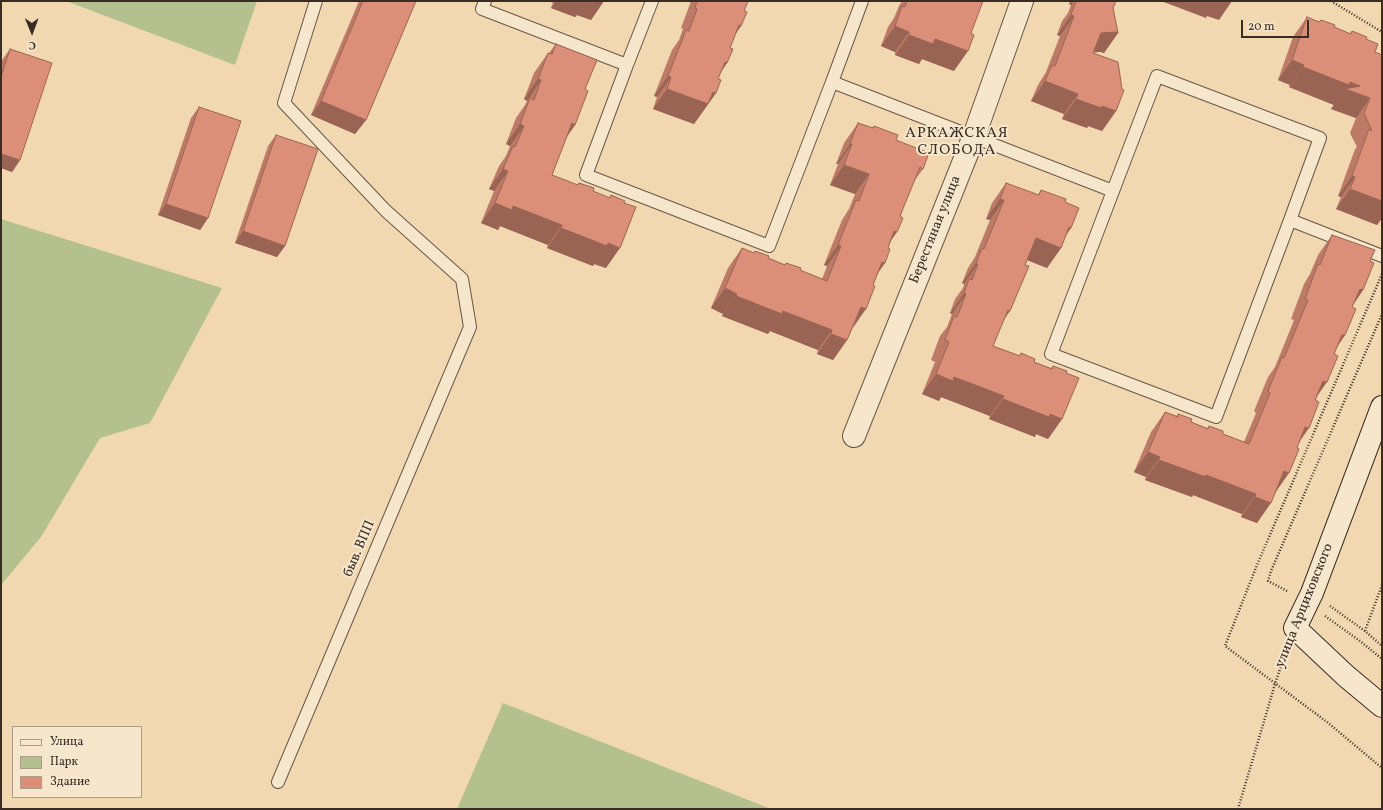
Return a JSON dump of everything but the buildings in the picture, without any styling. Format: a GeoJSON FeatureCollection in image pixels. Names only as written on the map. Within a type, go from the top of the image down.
{"type":"FeatureCollection","features":[{"type":"Feature","properties":{"kind":"street","name":"Берестяная улица"},"geometry":{"type":"LineString","coordinates":[[854,436],[974,136],[1022,1]]}},
{"type":"Feature","properties":{"kind":"street","name":"улица Арциховского"},"geometry":{"type":"LineString","coordinates":[[1295,628],[1312,593],[1382,407]]}},
{"type":"Feature","properties":{"kind":"street"},"geometry":{"type":"LineString","coordinates":[[1295,628],[1346,676],[1382,706]]}},
{"type":"Feature","properties":{"kind":"lane","name":"быв. ВПП"},"geometry":{"type":"LineString","coordinates":[[278,782],[470,327],[462,279],[386,211],[284,103],[316,1]]}},
{"type":"Feature","properties":{"kind":"lane"},"geometry":{"type":"LineString","coordinates":[[485,1],[482,9],[627,65]]}},
{"type":"Feature","properties":{"kind":"lane"},"geometry":{"type":"LineString","coordinates":[[652,1],[586,175],[769,246],[862,1]]}},
{"type":"Feature","properties":{"kind":"lane"},"geometry":{"type":"LineString","coordinates":[[1157,76],[1320,138],[1216,417],[1051,354],[1113,191],[1157,76]]}},
{"type":"Feature","properties":{"kind":"lane"},"geometry":{"type":"LineString","coordinates":[[832,82],[1113,191]]}},
{"type":"Feature","properties":{"kind":"lane"},"geometry":{"type":"LineString","coordinates":[[1290,220],[1382,256]]}},
{"type":"Feature","properties":{"kind":"path"},"geometry":{"type":"LineString","coordinates":[[1331,1],[1382,32]]}},
{"type":"Feature","properties":{"kind":"path"},"geometry":{"type":"LineString","coordinates":[[1382,274],[1251,580],[1225,646],[1327,722],[1382,768]]}},
{"type":"Feature","properties":{"kind":"path"},"geometry":{"type":"LineString","coordinates":[[1268,580],[1382,314]]}},
{"type":"Feature","properties":{"kind":"path"},"geometry":{"type":"LineString","coordinates":[[1365,631],[1382,585]]}},
{"type":"Feature","properties":{"kind":"path"},"geometry":{"type":"LineString","coordinates":[[1312,593],[1365,631],[1382,646]]}},
{"type":"Feature","properties":{"kind":"path","name":"улица Арциховского"},"geometry":{"type":"LineString","coordinates":[[1238,809],[1275,684],[1295,628]]}},
{"type":"Feature","properties":{"kind":"green space"},"geometry":{"type":"Polygon","coordinates":[[[66,1],[257,1],[235,65],[66,1]]]}},
{"type":"Feature","properties":{"kind":"green space"},"geometry":{"type":"Polygon","coordinates":[[[1,219],[222,288],[150,423],[100,438],[41,537],[1,585],[1,219]]]}},
{"type":"Feature","properties":{"kind":"green space"},"geometry":{"type":"Polygon","coordinates":[[[503,703],[771,809],[457,809],[503,703]]]}},
{"type":"Feature","properties":{"kind":"district","name":"АРКАЖСКАЯ СЛОБОДА"},"geometry":{"type":"Point","coordinates":[957,142]}}]}
